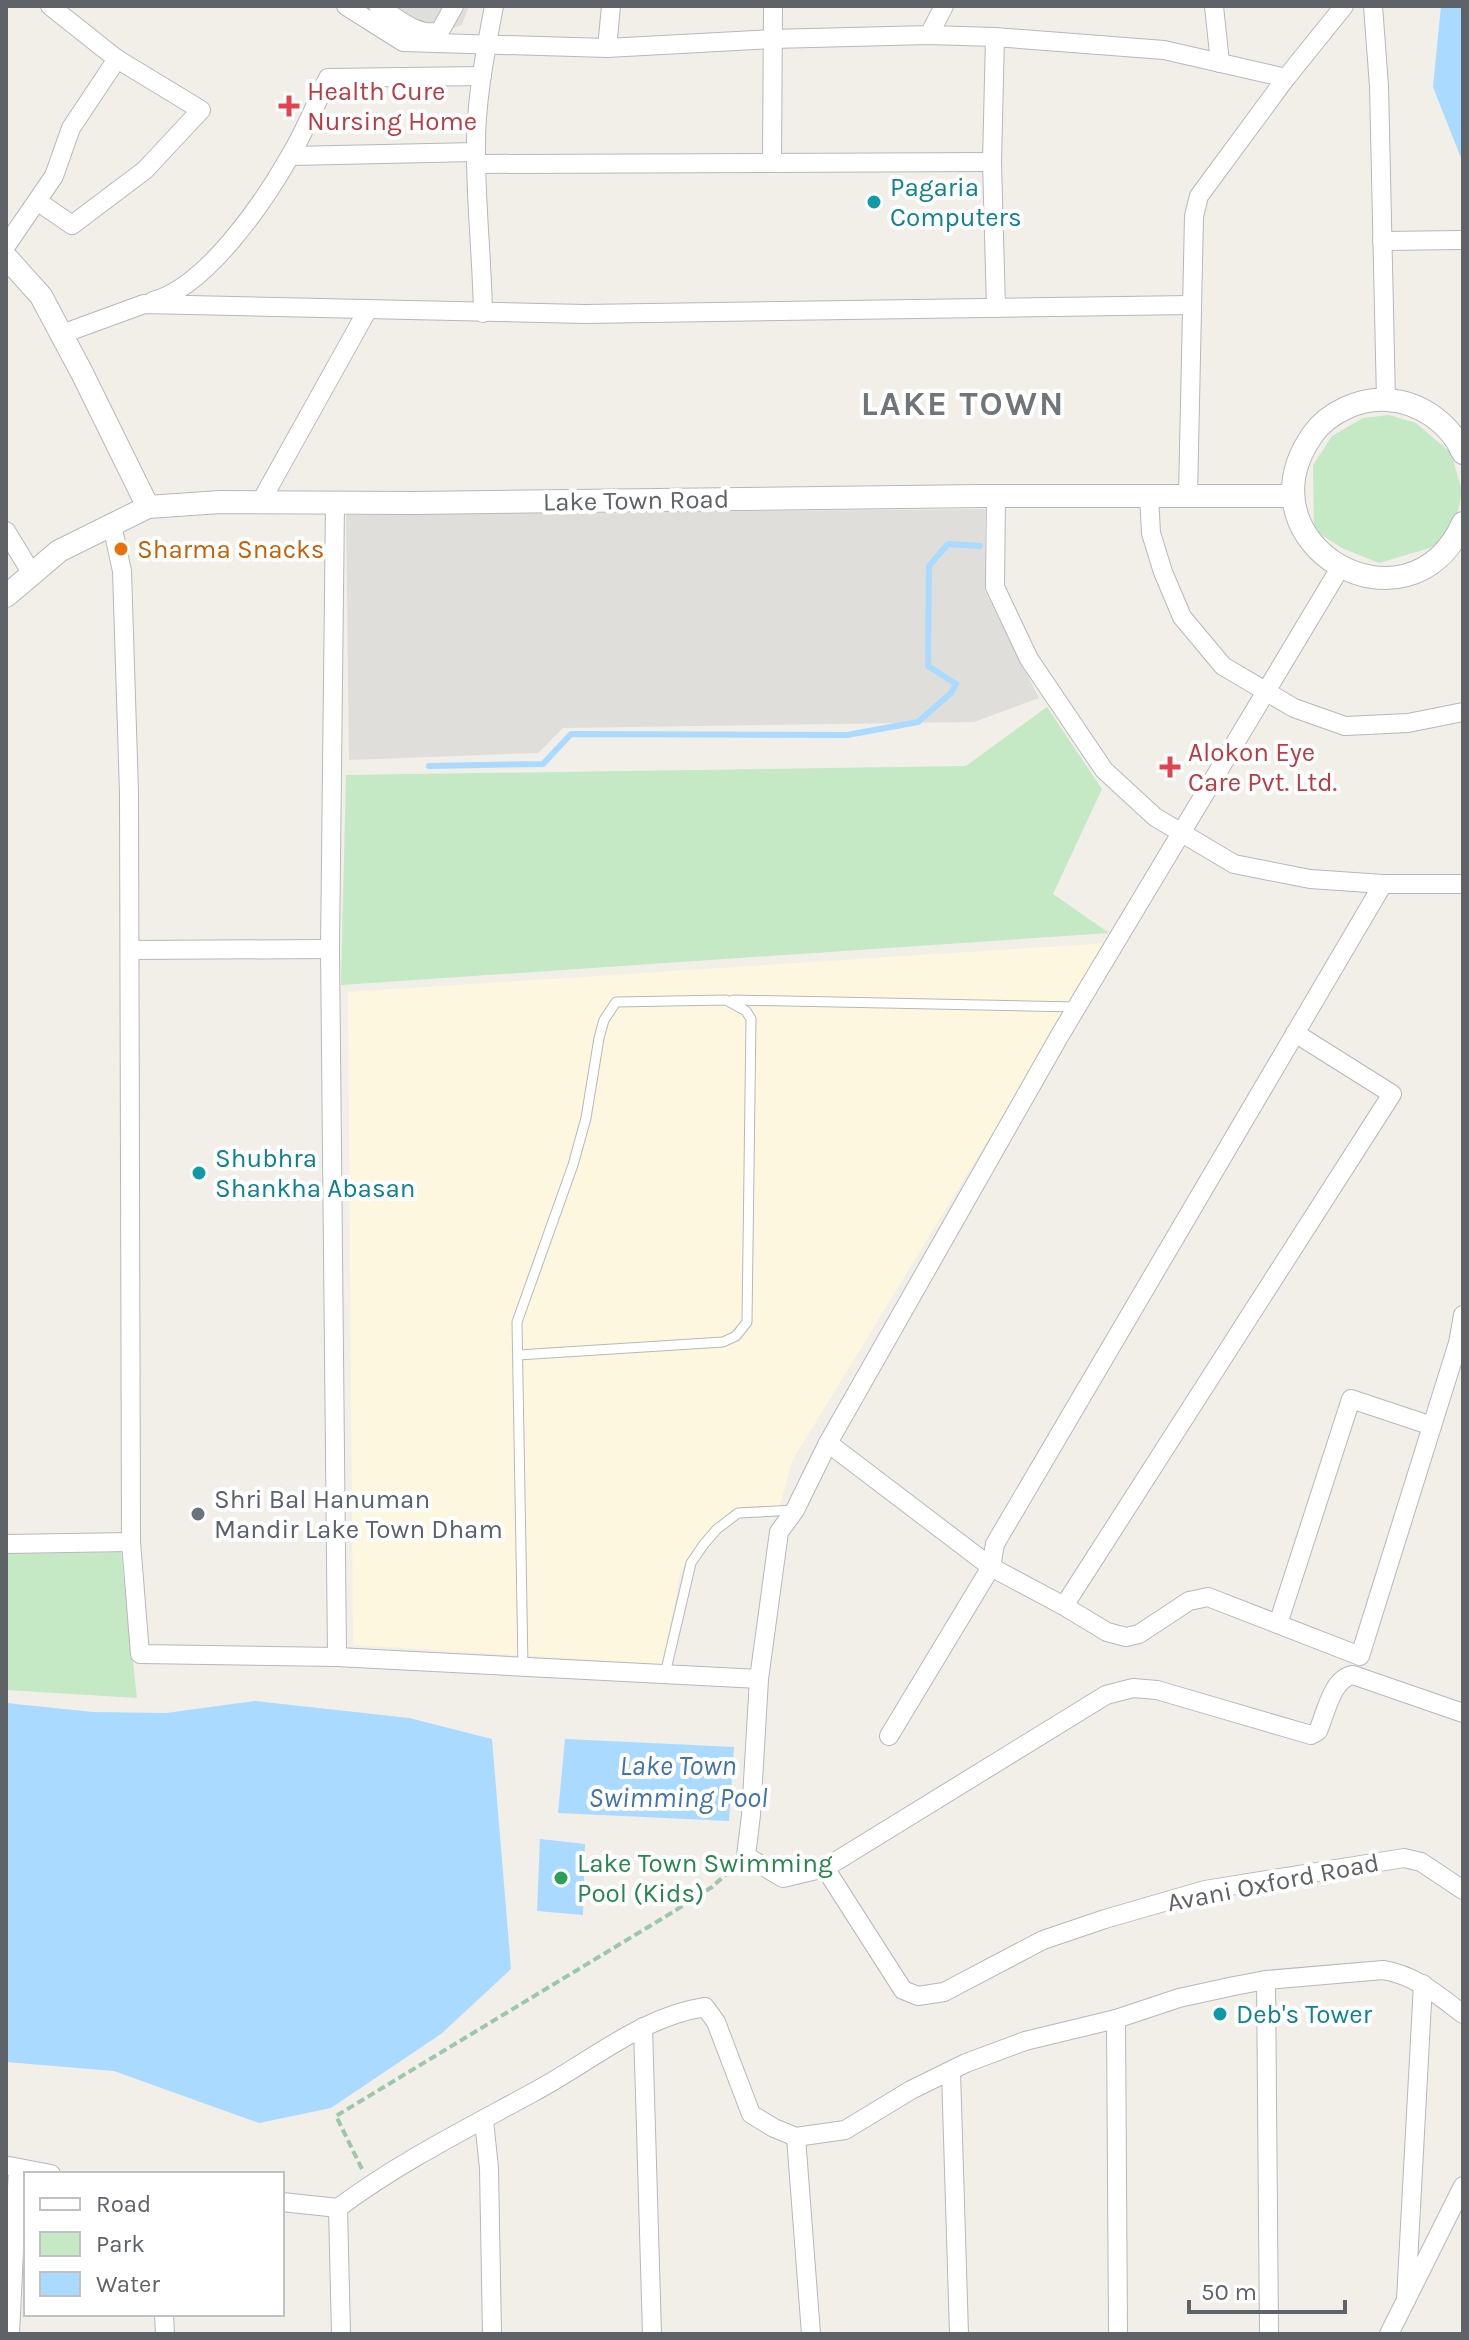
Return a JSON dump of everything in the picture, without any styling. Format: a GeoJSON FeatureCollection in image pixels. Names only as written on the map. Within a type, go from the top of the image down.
{"type":"FeatureCollection","features":[{"type":"Feature","properties":{"kind":"street"},"geometry":{"type":"LineString","coordinates":[[37,201],[72,225],[145,170],[201,110],[117,59],[50,6]]}},
{"type":"Feature","properties":{"kind":"street"},"geometry":{"type":"LineString","coordinates":[[346,6],[403,42],[607,48],[772,39],[929,35],[995,37],[1164,50],[1286,78]]}},
{"type":"Feature","properties":{"kind":"street"},"geometry":{"type":"LineString","coordinates":[[378,6],[419,31],[431,33],[440,31],[454,6]]}},
{"type":"Feature","properties":{"kind":"street"},"geometry":{"type":"LineString","coordinates":[[483,313],[476,158],[482,76],[494,6]]}},
{"type":"Feature","properties":{"kind":"street"},"geometry":{"type":"LineString","coordinates":[[607,48],[611,6]]}},
{"type":"Feature","properties":{"kind":"street"},"geometry":{"type":"LineString","coordinates":[[772,163],[773,6]]}},
{"type":"Feature","properties":{"kind":"street"},"geometry":{"type":"LineString","coordinates":[[929,35],[944,6]]}},
{"type":"Feature","properties":{"kind":"street"},"geometry":{"type":"LineString","coordinates":[[1214,6],[1220,63]]}},
{"type":"Feature","properties":{"kind":"street"},"geometry":{"type":"LineString","coordinates":[[1188,496],[1194,216],[1199,196],[1286,78],[1344,6]]}},
{"type":"Feature","properties":{"kind":"street"},"geometry":{"type":"LineString","coordinates":[[1373,6],[1379,86],[1386,400]]}},
{"type":"Feature","properties":{"kind":"street"},"geometry":{"type":"LineString","coordinates":[[995,37],[992,162],[996,308]]}},
{"type":"Feature","properties":{"kind":"street"},"geometry":{"type":"LineString","coordinates":[[6,246],[54,176],[71,128],[117,59]]}},
{"type":"Feature","properties":{"kind":"street"},"geometry":{"type":"LineString","coordinates":[[62,334],[166,298],[207,268],[251,217],[291,156],[328,78],[482,76]]}},
{"type":"Feature","properties":{"kind":"street"},"geometry":{"type":"LineString","coordinates":[[291,156],[772,163],[992,162]]}},
{"type":"Feature","properties":{"kind":"street"},"geometry":{"type":"LineString","coordinates":[[1382,241],[1463,240]]}},
{"type":"Feature","properties":{"kind":"street"},"geometry":{"type":"LineString","coordinates":[[6,257],[41,296],[148,507]]}},
{"type":"Feature","properties":{"kind":"street"},"geometry":{"type":"LineString","coordinates":[[144,304],[585,314],[1191,305]]}},
{"type":"Feature","properties":{"kind":"street"},"geometry":{"type":"LineString","coordinates":[[260,503],[367,311]]}},
{"type":"Feature","properties":{"kind":"street"},"geometry":{"type":"LineString","coordinates":[[1463,453],[1448,429],[1430,414],[1409,404],[1386,400],[1361,402],[1338,412],[1318,427],[1304,448],[1295,471],[1293,496],[1300,525],[1317,550],[1340,568],[1371,578],[1403,576],[1433,563],[1455,540],[1463,523]]}},
{"type":"Feature","properties":{"kind":"street"},"geometry":{"type":"LineString","coordinates":[[996,496],[995,587],[1029,659],[1104,770],[1155,817],[1234,864],[1310,879],[1383,884],[1463,884]]}},
{"type":"Feature","properties":{"kind":"street"},"geometry":{"type":"LineString","coordinates":[[1149,496],[1151,533],[1182,617],[1223,666],[1294,708],[1345,726],[1408,723],[1463,712]]}},
{"type":"Feature","properties":{"kind":"street","name":"Lake Town Road"},"geometry":{"type":"LineString","coordinates":[[6,596],[59,551],[148,507],[220,502],[1293,496]]}},
{"type":"Feature","properties":{"kind":"street"},"geometry":{"type":"LineString","coordinates":[[335,503],[330,949],[337,1657]]}},
{"type":"Feature","properties":{"kind":"street"},"geometry":{"type":"LineString","coordinates":[[112,525],[122,571],[129,793],[131,1542],[140,1654],[337,1657],[759,1679]]}},
{"type":"Feature","properties":{"kind":"street"},"geometry":{"type":"LineString","coordinates":[[6,531],[32,574]]}},
{"type":"Feature","properties":{"kind":"street"},"geometry":{"type":"LineString","coordinates":[[1340,568],[1077,1007],[828,1443],[795,1510],[779,1532],[759,1679],[746,1856],[783,1878],[825,1868],[1106,1695],[1133,1688],[1157,1690],[1311,1735],[1318,1731],[1339,1681],[1353,1675],[1463,1713]]}},
{"type":"Feature","properties":{"kind":"street"},"geometry":{"type":"LineString","coordinates":[[889,1736],[991,1567],[995,1544],[1383,884]]}},
{"type":"Feature","properties":{"kind":"street"},"geometry":{"type":"LineString","coordinates":[[130,950],[330,949]]}},
{"type":"Feature","properties":{"kind":"street"},"geometry":{"type":"LineString","coordinates":[[1064,1606],[1392,1094],[1295,1033]]}},
{"type":"Feature","properties":{"kind":"street"},"geometry":{"type":"LineString","coordinates":[[828,1443],[991,1567],[1107,1632],[1126,1637],[1139,1634],[1189,1601],[1208,1597],[1360,1656],[1460,1344],[1463,1315]]}},
{"type":"Feature","properties":{"kind":"street"},"geometry":{"type":"LineString","coordinates":[[1278,1624],[1351,1399],[1432,1426]]}},
{"type":"Feature","properties":{"kind":"street"},"geometry":{"type":"LineString","coordinates":[[6,1544],[131,1542]]}},
{"type":"Feature","properties":{"kind":"street","name":"Avani Oxford Road"},"geometry":{"type":"LineString","coordinates":[[825,1868],[903,1990],[918,1996],[944,1992],[1043,1940],[1205,1890],[1404,1858],[1421,1862],[1463,1890]]}},
{"type":"Feature","properties":{"kind":"street"},"geometry":{"type":"LineString","coordinates":[[284,2202],[338,2208],[388,2171],[484,2121],[643,2027],[678,2011],[705,2007],[716,2022],[751,2114],[796,2137],[845,2130],[911,2090],[966,2063],[1025,2041],[1116,2019],[1179,1998],[1266,1980],[1383,1970],[1396,1972],[1423,1984],[1463,2014]]}},
{"type":"Feature","properties":{"kind":"street"},"geometry":{"type":"LineString","coordinates":[[1266,1980],[1269,2334]]}},
{"type":"Feature","properties":{"kind":"street"},"geometry":{"type":"LineString","coordinates":[[1406,2300],[1423,1984]]}},
{"type":"Feature","properties":{"kind":"street"},"geometry":{"type":"LineString","coordinates":[[1116,2019],[1118,2334]]}},
{"type":"Feature","properties":{"kind":"street"},"geometry":{"type":"LineString","coordinates":[[643,2027],[652,2334]]}},
{"type":"Feature","properties":{"kind":"street"},"geometry":{"type":"LineString","coordinates":[[951,2072],[959,2334]]}},
{"type":"Feature","properties":{"kind":"street"},"geometry":{"type":"LineString","coordinates":[[484,2121],[489,2168],[492,2334]]}},
{"type":"Feature","properties":{"kind":"street"},"geometry":{"type":"LineString","coordinates":[[796,2137],[811,2334]]}},
{"type":"Feature","properties":{"kind":"street"},"geometry":{"type":"LineString","coordinates":[[10,2334],[12,2166],[41,2172]]}},
{"type":"Feature","properties":{"kind":"street"},"geometry":{"type":"LineString","coordinates":[[1389,2334],[1463,2186]]}},
{"type":"Feature","properties":{"kind":"street"},"geometry":{"type":"LineString","coordinates":[[338,2208],[341,2334]]}},
{"type":"Feature","properties":{"kind":"lane"},"geometry":{"type":"LineString","coordinates":[[518,1355],[723,1342],[736,1336],[747,1322],[751,1019],[746,1011],[726,1000]]}},
{"type":"Feature","properties":{"kind":"lane"},"geometry":{"type":"LineString","coordinates":[[523,1667],[517,1322],[573,1165],[586,1118],[599,1038],[604,1020],[616,1002],[726,1000],[1077,1007]]}},
{"type":"Feature","properties":{"kind":"lane"},"geometry":{"type":"LineString","coordinates":[[665,1674],[691,1563],[704,1544],[738,1513],[795,1510]]}},
{"type":"Feature","properties":{"kind":"path"},"geometry":{"type":"LineString","coordinates":[[370,2185],[336,2116],[712,1887],[746,1856]]}},
{"type":"Feature","properties":{"kind":"shaded area"},"geometry":{"type":"Polygon","coordinates":[[[351,6],[469,6],[462,25],[403,45],[351,6]]]}},
{"type":"Feature","properties":{"kind":"shaded area"},"geometry":{"type":"Polygon","coordinates":[[[985,509],[985,591],[1039,698],[974,722],[563,728],[538,753],[349,760],[346,515],[985,509]]]}},
{"type":"Feature","properties":{"kind":"shaded area"},"geometry":{"type":"Polygon","coordinates":[[[1108,943],[792,1461],[779,1508],[732,1509],[681,1569],[663,1664],[353,1645],[348,992],[1108,943]]]}},
{"type":"Feature","properties":{"kind":"green space"},"geometry":{"type":"Polygon","coordinates":[[[1389,415],[1416,423],[1451,453],[1462,491],[1456,522],[1433,547],[1379,563],[1342,548],[1314,530],[1313,465],[1332,436],[1363,418],[1389,415]]]}},
{"type":"Feature","properties":{"kind":"green space"},"geometry":{"type":"Polygon","coordinates":[[[1047,707],[1102,789],[1053,894],[1109,933],[341,985],[346,775],[966,766],[1047,707]]]}},
{"type":"Feature","properties":{"kind":"green space"},"geometry":{"type":"Polygon","coordinates":[[[121,1552],[137,1698],[6,1690],[6,1554],[121,1552]]]}},
{"type":"Feature","properties":{"kind":"water"},"geometry":{"type":"Polygon","coordinates":[[[1441,6],[1463,6],[1463,163],[1433,87],[1441,6]]]}},
{"type":"Feature","properties":{"kind":"water"},"geometry":{"type":"Polygon","coordinates":[[[255,1701],[409,1718],[492,1739],[511,1969],[441,2034],[331,2108],[259,2123],[114,2071],[6,2062],[6,1703],[93,1712],[166,1713],[255,1701]]]}},
{"type":"Feature","properties":{"kind":"water","name":"Lake Town Swimming Pool"},"geometry":{"type":"Polygon","coordinates":[[[565,1739],[734,1747],[729,1821],[558,1813],[565,1739]]]}},
{"type":"Feature","properties":{"kind":"water","name":"Lake Town Swimming Pool (Kids)"},"geometry":{"type":"Polygon","coordinates":[[[540,1839],[585,1844],[583,1915],[537,1911],[540,1839]]]}},
{"type":"Feature","properties":{"kind":"waterway"},"geometry":{"type":"LineString","coordinates":[[429,766],[543,764],[571,734],[847,735],[918,722],[951,693],[956,684],[928,666],[929,566],[948,544],[980,546]]}},
{"type":"Feature","properties":{"kind":"place","name":"Health Cure Nursing Home"},"geometry":{"type":"Point","coordinates":[289,106]}},
{"type":"Feature","properties":{"kind":"place","name":"Pagaria Computers"},"geometry":{"type":"Point","coordinates":[874,202]}},
{"type":"Feature","properties":{"kind":"place","name":"Sharma Snacks"},"geometry":{"type":"Point","coordinates":[121,549]}},
{"type":"Feature","properties":{"kind":"place","name":"Alokon Eye Care Pvt. Ltd."},"geometry":{"type":"Point","coordinates":[1170,767]}},
{"type":"Feature","properties":{"kind":"place","name":"Shubhra Shankha Abasan"},"geometry":{"type":"Point","coordinates":[199,1173]}},
{"type":"Feature","properties":{"kind":"place","name":"Shri Bal Hanuman Mandir Lake Town Dham"},"geometry":{"type":"Point","coordinates":[198,1514]}},
{"type":"Feature","properties":{"kind":"place","name":"Lake Town Swimming Pool (Kids)"},"geometry":{"type":"Point","coordinates":[561,1878]}},
{"type":"Feature","properties":{"kind":"place","name":"Deb's Tower"},"geometry":{"type":"Point","coordinates":[1220,2014]}},
{"type":"Feature","properties":{"kind":"district","name":"LAKE TOWN"},"geometry":{"type":"Point","coordinates":[963,403]}}]}
